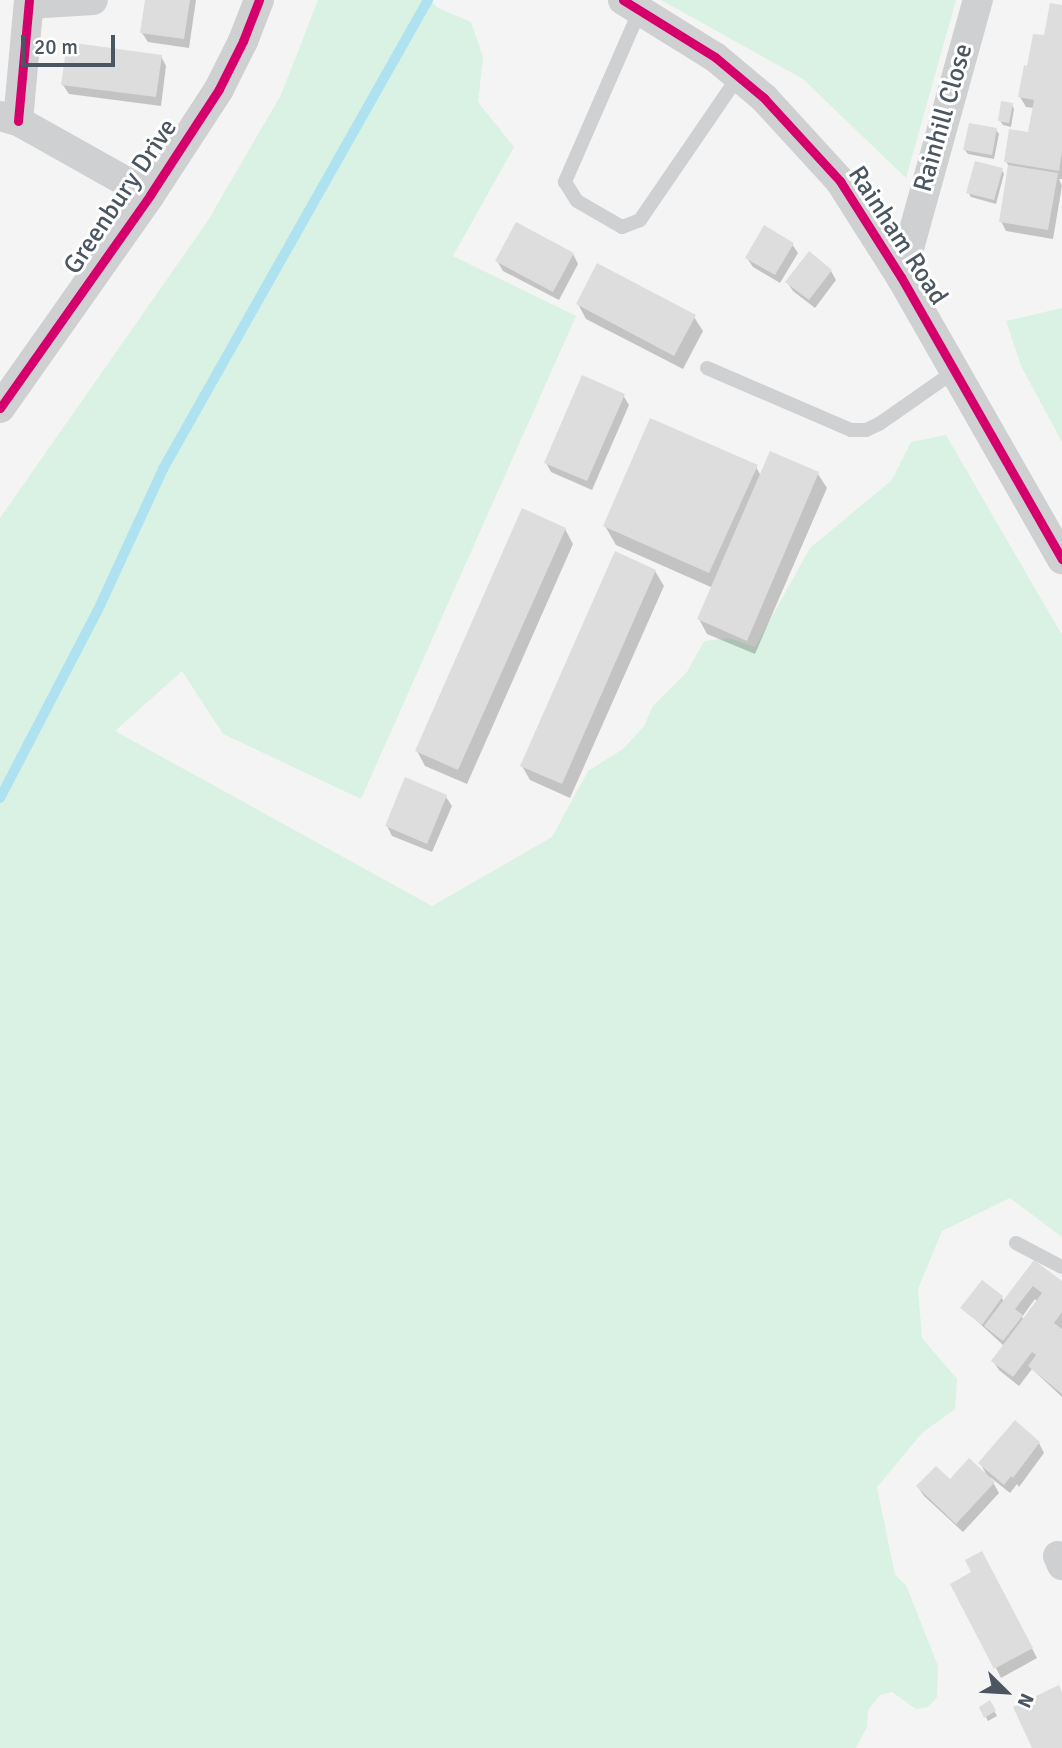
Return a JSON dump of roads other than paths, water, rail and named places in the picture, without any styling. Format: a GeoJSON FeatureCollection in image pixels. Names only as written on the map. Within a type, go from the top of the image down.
{"type":"FeatureCollection","features":[{"type":"Feature","properties":{"kind":"street"},"geometry":{"type":"LineString","coordinates":[[93,0],[29,2],[9,119],[150,195]]}},
{"type":"Feature","properties":{"kind":"street","name":"Greenbury Drive"},"geometry":{"type":"LineString","coordinates":[[0,408],[150,195],[219,89],[243,41],[259,0]]}},
{"type":"Feature","properties":{"kind":"street","name":"Rainhill Close"},"geometry":{"type":"LineString","coordinates":[[901,276],[978,0]]}},
{"type":"Feature","properties":{"kind":"street","name":"Rainham Road"},"geometry":{"type":"LineString","coordinates":[[631,5],[715,57],[764,98],[840,181],[901,276],[1062,559]]}},
{"type":"Feature","properties":{"kind":"lane"},"geometry":{"type":"LineString","coordinates":[[631,5],[565,182],[577,201],[622,227],[640,220],[738,77]]}},
{"type":"Feature","properties":{"kind":"lane"},"geometry":{"type":"LineString","coordinates":[[707,368],[851,430],[866,430],[879,424],[955,371]]}},
{"type":"Feature","properties":{"kind":"lane"},"geometry":{"type":"LineString","coordinates":[[1016,1243],[1062,1268]]}},
{"type":"Feature","properties":{"kind":"waterway"},"geometry":{"type":"LineString","coordinates":[[0,798],[97,612],[163,469],[428,0]]}}]}
